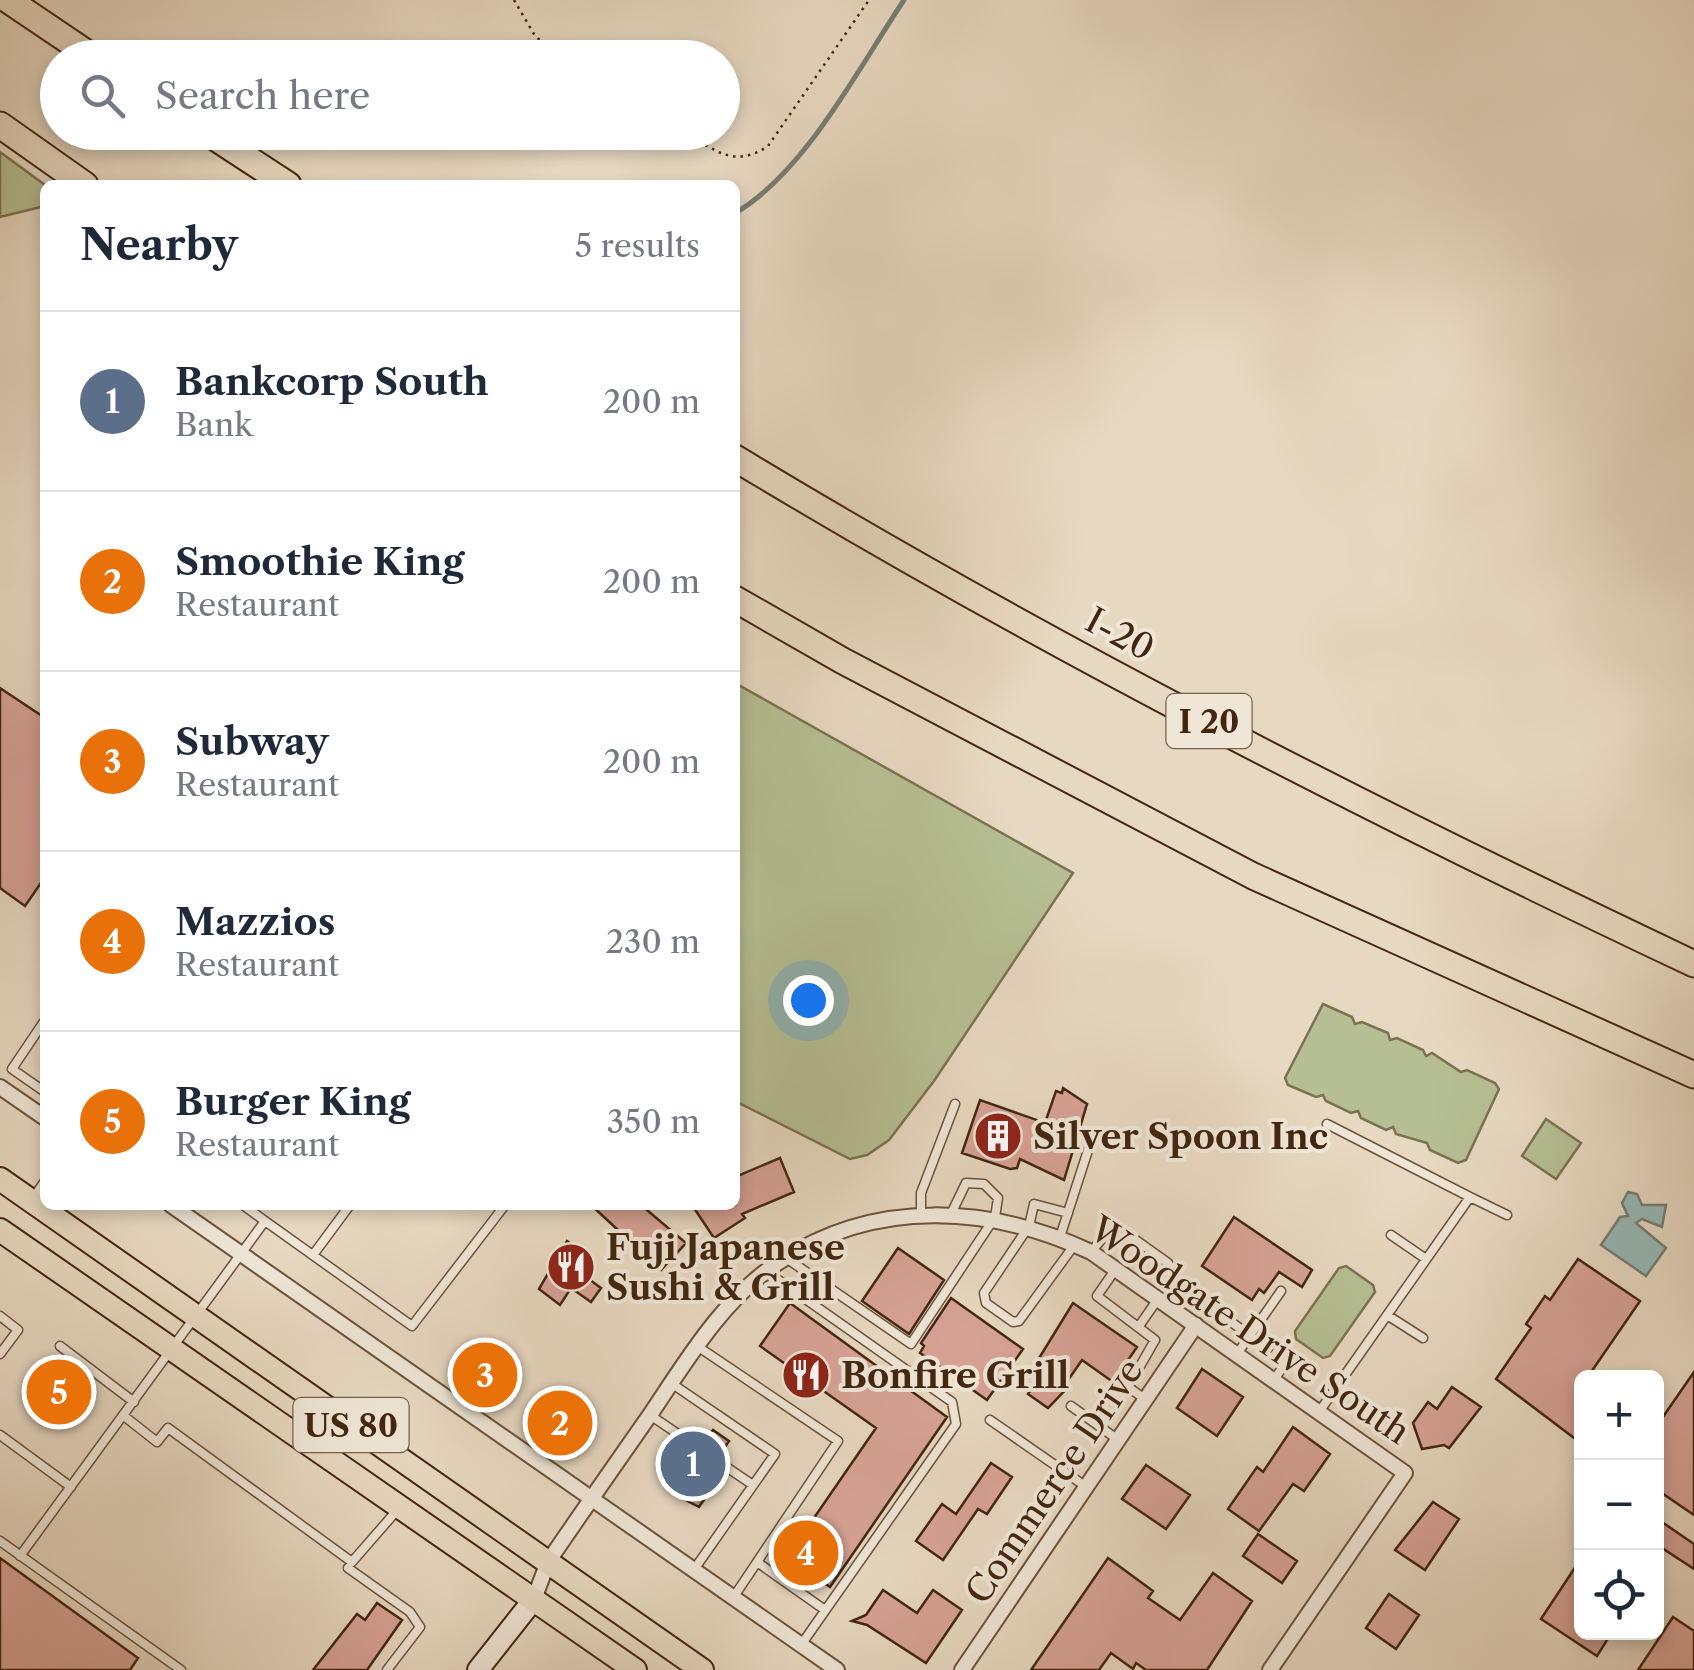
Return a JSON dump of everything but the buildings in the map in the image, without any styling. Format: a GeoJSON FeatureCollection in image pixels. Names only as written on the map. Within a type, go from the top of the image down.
{"type":"FeatureCollection","features":[{"type":"Feature","properties":{"kind":"highway"},"geometry":{"type":"LineString","coordinates":[[8,0],[67,40]]}},
{"type":"Feature","properties":{"kind":"highway"},"geometry":{"type":"LineString","coordinates":[[0,125],[77,180]]}},
{"type":"Feature","properties":{"kind":"highway"},"geometry":{"type":"LineString","coordinates":[[235,150],[280,180]]}},
{"type":"Feature","properties":{"kind":"highway","name":"I-20"},"geometry":{"type":"LineString","coordinates":[[740,461],[1106,668],[1400,820],[1694,964]]}},
{"type":"Feature","properties":{"kind":"highway"},"geometry":{"type":"LineString","coordinates":[[740,602],[843,661],[1253,876],[1694,1075]]}},
{"type":"Feature","properties":{"kind":"main road","name":"US 80"},"geometry":{"type":"LineString","coordinates":[[0,1180],[40,1207]]}},
{"type":"Feature","properties":{"kind":"main road","name":"US 80"},"geometry":{"type":"LineString","coordinates":[[44,1210],[702,1670]]}},
{"type":"Feature","properties":{"kind":"main road","name":"US 80"},"geometry":{"type":"LineString","coordinates":[[0,1230],[635,1670]]}},
{"type":"Feature","properties":{"kind":"street"},"geometry":{"type":"LineString","coordinates":[[0,1086],[40,1114]]}},
{"type":"Feature","properties":{"kind":"street"},"geometry":{"type":"LineString","coordinates":[[178,1210],[837,1670]]}},
{"type":"Feature","properties":{"kind":"street","name":"Woodgate Drive South"},"geometry":{"type":"LineString","coordinates":[[534,1599],[548,1562],[697,1346],[718,1318],[767,1272],[786,1258],[847,1230],[921,1215],[995,1217],[1060,1237],[1091,1252],[1405,1473],[1270,1670]]}},
{"type":"Feature","properties":{"kind":"street","name":"Commerce Drive"},"geometry":{"type":"LineString","coordinates":[[962,1670],[1196,1326]]}},
{"type":"Feature","properties":{"kind":"street"},"geometry":{"type":"LineString","coordinates":[[478,1670],[534,1599]]}},
{"type":"Feature","properties":{"kind":"lane"},"geometry":{"type":"LineString","coordinates":[[40,1027],[12,1068],[40,1088]]}},
{"type":"Feature","properties":{"kind":"lane"},"geometry":{"type":"LineString","coordinates":[[921,1215],[921,1194],[955,1104]]}},
{"type":"Feature","properties":{"kind":"lane"},"geometry":{"type":"LineString","coordinates":[[1327,1124],[1507,1215]]}},
{"type":"Feature","properties":{"kind":"lane"},"geometry":{"type":"LineString","coordinates":[[1060,1237],[1091,1141]]}},
{"type":"Feature","properties":{"kind":"lane"},"geometry":{"type":"LineString","coordinates":[[786,1258],[906,1345],[914,1340],[995,1217],[998,1198],[990,1187],[974,1181],[961,1188],[952,1214]]}},
{"type":"Feature","properties":{"kind":"lane"},"geometry":{"type":"LineString","coordinates":[[31,1201],[40,1188]]}},
{"type":"Feature","properties":{"kind":"lane"},"geometry":{"type":"LineString","coordinates":[[1319,1412],[1470,1197]]}},
{"type":"Feature","properties":{"kind":"lane"},"geometry":{"type":"LineString","coordinates":[[1068,1213],[1034,1204],[1029,1226],[984,1293],[986,1303],[1013,1322],[1024,1316],[1075,1244]]}},
{"type":"Feature","properties":{"kind":"lane"},"geometry":{"type":"LineString","coordinates":[[249,1210],[412,1326],[501,1210]]}},
{"type":"Feature","properties":{"kind":"lane"},"geometry":{"type":"LineString","coordinates":[[313,1254],[346,1210]]}},
{"type":"Feature","properties":{"kind":"lane"},"geometry":{"type":"LineString","coordinates":[[20,1556],[265,1222]]}},
{"type":"Feature","properties":{"kind":"lane"},"geometry":{"type":"LineString","coordinates":[[1091,1252],[1100,1236],[1114,1233],[1133,1238],[1168,1264],[1184,1288],[1268,1348]]}},
{"type":"Feature","properties":{"kind":"lane"},"geometry":{"type":"LineString","coordinates":[[1391,1235],[1426,1260]]}},
{"type":"Feature","properties":{"kind":"lane"},"geometry":{"type":"LineString","coordinates":[[1116,1269],[1097,1296],[1155,1340],[1128,1387],[1145,1398]]}},
{"type":"Feature","properties":{"kind":"lane"},"geometry":{"type":"LineString","coordinates":[[767,1272],[952,1402],[956,1424],[801,1645]]}},
{"type":"Feature","properties":{"kind":"lane"},"geometry":{"type":"LineString","coordinates":[[1237,1354],[1281,1291]]}},
{"type":"Feature","properties":{"kind":"lane"},"geometry":{"type":"LineString","coordinates":[[1139,1326],[1158,1299]]}},
{"type":"Feature","properties":{"kind":"lane"},"geometry":{"type":"LineString","coordinates":[[1196,1326],[1209,1306]]}},
{"type":"Feature","properties":{"kind":"lane"},"geometry":{"type":"LineString","coordinates":[[1387,1315],[1423,1338]]}},
{"type":"Feature","properties":{"kind":"lane"},"geometry":{"type":"LineString","coordinates":[[0,1316],[18,1330],[0,1354]]}},
{"type":"Feature","properties":{"kind":"lane"},"geometry":{"type":"LineString","coordinates":[[60,1346],[134,1402]]}},
{"type":"Feature","properties":{"kind":"lane"},"geometry":{"type":"LineString","coordinates":[[697,1346],[838,1441],[733,1598]]}},
{"type":"Feature","properties":{"kind":"lane"},"geometry":{"type":"LineString","coordinates":[[1274,1380],[1290,1356]]}},
{"type":"Feature","properties":{"kind":"lane"},"geometry":{"type":"LineString","coordinates":[[671,1383],[775,1454],[693,1571]]}},
{"type":"Feature","properties":{"kind":"lane"},"geometry":{"type":"LineString","coordinates":[[1071,1406],[1118,1439]]}},
{"type":"Feature","properties":{"kind":"lane"},"geometry":{"type":"LineString","coordinates":[[650,1415],[700,1449]]}},
{"type":"Feature","properties":{"kind":"lane"},"geometry":{"type":"LineString","coordinates":[[124,1416],[157,1442],[168,1428],[352,1562],[399,1508]]}},
{"type":"Feature","properties":{"kind":"lane"},"geometry":{"type":"LineString","coordinates":[[990,1420],[1085,1486]]}},
{"type":"Feature","properties":{"kind":"lane"},"geometry":{"type":"LineString","coordinates":[[0,1435],[71,1487]]}},
{"type":"Feature","properties":{"kind":"lane"},"geometry":{"type":"LineString","coordinates":[[716,1460],[753,1485]]}},
{"type":"Feature","properties":{"kind":"lane"},"geometry":{"type":"LineString","coordinates":[[0,1541],[181,1670]]}},
{"type":"Feature","properties":{"kind":"lane"},"geometry":{"type":"LineString","coordinates":[[757,1562],[825,1610]]}},
{"type":"Feature","properties":{"kind":"lane"},"geometry":{"type":"LineString","coordinates":[[348,1568],[410,1612],[420,1626],[387,1670]]}},
{"type":"Feature","properties":{"kind":"path"},"geometry":{"type":"LineString","coordinates":[[514,0],[540,40]]}},
{"type":"Feature","properties":{"kind":"path"},"geometry":{"type":"LineString","coordinates":[[714,150],[727,158],[750,159],[768,146],[869,0]]}},
{"type":"Feature","properties":{"kind":"green space"},"geometry":{"type":"Polygon","coordinates":[[[0,152],[40,181],[40,207],[0,217],[0,152]]]}},
{"type":"Feature","properties":{"kind":"green space"},"geometry":{"type":"Polygon","coordinates":[[[740,686],[1073,873],[934,1081],[889,1140],[867,1155],[850,1159],[740,1104],[740,686]]]}},
{"type":"Feature","properties":{"kind":"green space"},"geometry":{"type":"Polygon","coordinates":[[[1323,1004],[1352,1017],[1355,1024],[1362,1022],[1388,1033],[1390,1040],[1397,1038],[1423,1050],[1426,1056],[1432,1053],[1461,1072],[1467,1070],[1495,1083],[1499,1089],[1466,1160],[1458,1163],[1430,1150],[1427,1143],[1396,1134],[1393,1127],[1386,1130],[1361,1118],[1358,1111],[1351,1113],[1326,1101],[1323,1095],[1316,1097],[1288,1085],[1285,1078],[1323,1004]]]}},
{"type":"Feature","properties":{"kind":"green space"},"geometry":{"type":"Polygon","coordinates":[[[1546,1119],[1581,1143],[1556,1179],[1522,1156],[1546,1119]]]}},
{"type":"Feature","properties":{"kind":"green space"},"geometry":{"type":"Polygon","coordinates":[[[1346,1266],[1373,1285],[1375,1292],[1330,1356],[1323,1358],[1296,1339],[1295,1331],[1339,1268],[1346,1266]]]}},
{"type":"Feature","properties":{"kind":"water"},"geometry":{"type":"Polygon","coordinates":[[[1628,1192],[1637,1194],[1642,1205],[1666,1205],[1662,1227],[1642,1219],[1636,1223],[1666,1248],[1646,1276],[1601,1245],[1620,1217],[1628,1216],[1622,1203],[1628,1192]]]}},
{"type":"Feature","properties":{"kind":"waterway"},"geometry":{"type":"LineString","coordinates":[[740,210],[761,195],[807,146],[904,0]]}},
{"type":"Feature","properties":{"kind":"place","name":"Silver Spoon Inc"},"geometry":{"type":"Point","coordinates":[998,1136]}},
{"type":"Feature","properties":{"kind":"place","name":"Fuji Japanese Sushi & Grill"},"geometry":{"type":"Point","coordinates":[571,1267]}},
{"type":"Feature","properties":{"kind":"place","name":"Subway"},"geometry":{"type":"Point","coordinates":[485,1375]}},
{"type":"Feature","properties":{"kind":"place","name":"Bonfire Grill"},"geometry":{"type":"Point","coordinates":[806,1375]}},
{"type":"Feature","properties":{"kind":"place","name":"Burger King"},"geometry":{"type":"Point","coordinates":[59,1392]}},
{"type":"Feature","properties":{"kind":"place","name":"Smoothie King"},"geometry":{"type":"Point","coordinates":[560,1423]}},
{"type":"Feature","properties":{"kind":"place","name":"Bankcorp South"},"geometry":{"type":"Point","coordinates":[693,1464]}},
{"type":"Feature","properties":{"kind":"place","name":"Mazzios"},"geometry":{"type":"Point","coordinates":[806,1553]}}]}
